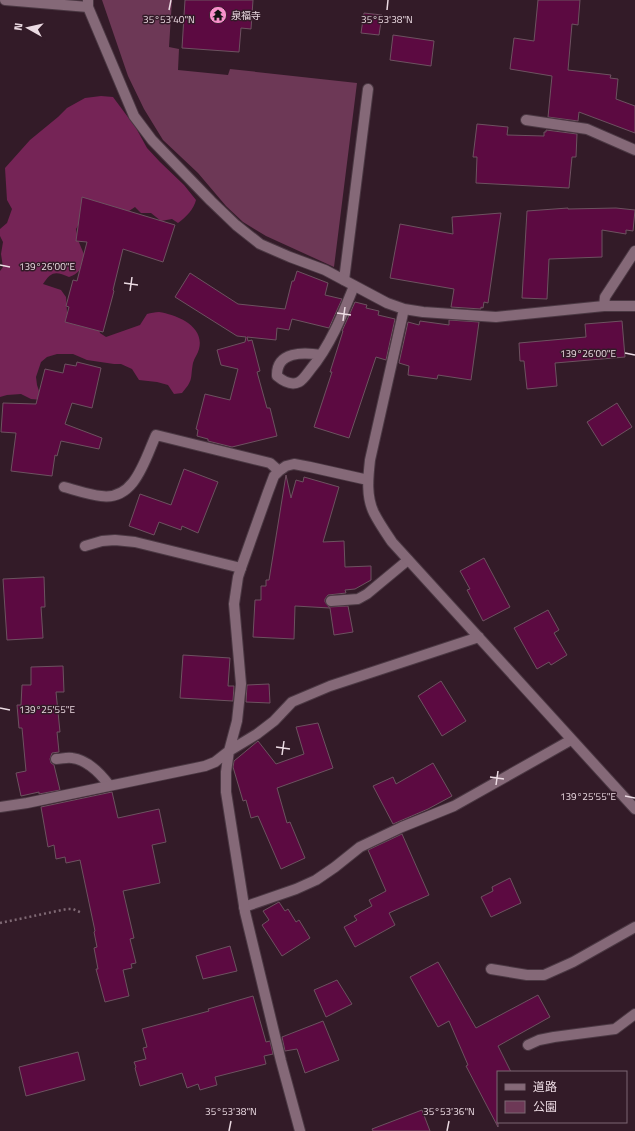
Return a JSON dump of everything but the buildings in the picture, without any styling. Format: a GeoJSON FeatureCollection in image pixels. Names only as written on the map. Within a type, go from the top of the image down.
{"type":"FeatureCollection","features":[{"type":"Feature","properties":{"kind":"street"},"geometry":{"type":"LineString","coordinates":[[5,0],[88,4],[134,116],[152,140],[226,215],[260,244],[325,270],[387,303],[404,309],[423,312],[496,317],[604,306],[635,306]]}},
{"type":"Feature","properties":{"kind":"street"},"geometry":{"type":"LineString","coordinates":[[344,280],[368,89]]}},
{"type":"Feature","properties":{"kind":"street"},"geometry":{"type":"LineString","coordinates":[[526,120],[587,129],[635,150]]}},
{"type":"Feature","properties":{"kind":"street"},"geometry":{"type":"LineString","coordinates":[[604,306],[605,297],[635,251]]}},
{"type":"Feature","properties":{"kind":"street"},"geometry":{"type":"LineString","coordinates":[[321,355],[337,327],[354,286]]}},
{"type":"Feature","properties":{"kind":"street"},"geometry":{"type":"LineString","coordinates":[[404,309],[370,460],[368,480],[369,494],[374,512],[392,542],[635,809]]}},
{"type":"Feature","properties":{"kind":"street"},"geometry":{"type":"LineString","coordinates":[[64,487],[101,496],[112,496],[124,492],[136,479],[156,435],[270,463],[279,470]]}},
{"type":"Feature","properties":{"kind":"street"},"geometry":{"type":"LineString","coordinates":[[300,1131],[281,1061],[244,907],[226,792],[226,772],[229,751],[237,721],[241,684],[234,604],[238,577],[241,568],[274,476],[279,470],[294,464],[368,480]]}},
{"type":"Feature","properties":{"kind":"street"},"geometry":{"type":"LineString","coordinates":[[85,546],[102,541],[135,542],[241,568]]}},
{"type":"Feature","properties":{"kind":"street"},"geometry":{"type":"LineString","coordinates":[[331,601],[358,599],[408,560]]}},
{"type":"Feature","properties":{"kind":"street"},"geometry":{"type":"LineString","coordinates":[[0,807],[27,803],[206,766],[215,762],[229,751],[257,734],[292,702],[379,669],[479,637]]}},
{"type":"Feature","properties":{"kind":"street"},"geometry":{"type":"LineString","coordinates":[[244,907],[296,889],[316,880],[336,867],[360,847],[402,827],[454,806],[571,740]]}},
{"type":"Feature","properties":{"kind":"street"},"geometry":{"type":"LineString","coordinates":[[56,759],[72,757],[85,762],[99,772],[110,785]]}},
{"type":"Feature","properties":{"kind":"street"},"geometry":{"type":"LineString","coordinates":[[491,969],[527,975],[544,975],[573,962],[635,927]]}},
{"type":"Feature","properties":{"kind":"street"},"geometry":{"type":"LineString","coordinates":[[528,1045],[546,1038],[615,1029],[635,1014]]}},
{"type":"Feature","properties":{"kind":"path"},"geometry":{"type":"LineString","coordinates":[[0,923],[67,909],[73,909],[82,913]]}},
{"type":"Feature","properties":{"kind":"green space"},"geometry":{"type":"Polygon","coordinates":[[[102,0],[172,0],[169,47],[179,49],[178,70],[228,75],[230,69],[357,83],[334,267],[266,236],[243,222],[226,206],[198,173],[163,140],[144,109],[128,76],[102,0]]]}},
{"type":"Feature","properties":{"kind":"shaded area"},"geometry":{"type":"Polygon","coordinates":[[[101,96],[113,97],[136,128],[147,148],[184,185],[196,200],[189,213],[178,223],[172,219],[161,221],[151,213],[141,213],[135,207],[129,211],[120,222],[80,222],[76,229],[78,240],[86,259],[83,265],[78,272],[69,277],[57,273],[51,274],[43,284],[61,290],[66,297],[67,312],[70,320],[97,324],[100,333],[106,337],[140,325],[147,314],[159,312],[174,316],[188,323],[198,334],[200,341],[193,363],[190,382],[182,393],[174,394],[168,385],[139,380],[132,369],[121,364],[87,360],[73,354],[57,354],[47,357],[41,362],[36,377],[42,400],[31,399],[21,394],[0,397],[0,271],[3,267],[1,254],[3,242],[0,236],[0,229],[7,223],[12,209],[7,200],[5,168],[30,140],[67,108],[85,98],[101,96]]]}},
{"type":"Feature","properties":{"kind":"place","name":"泉福寺"},"geometry":{"type":"Point","coordinates":[218,15]}}]}
